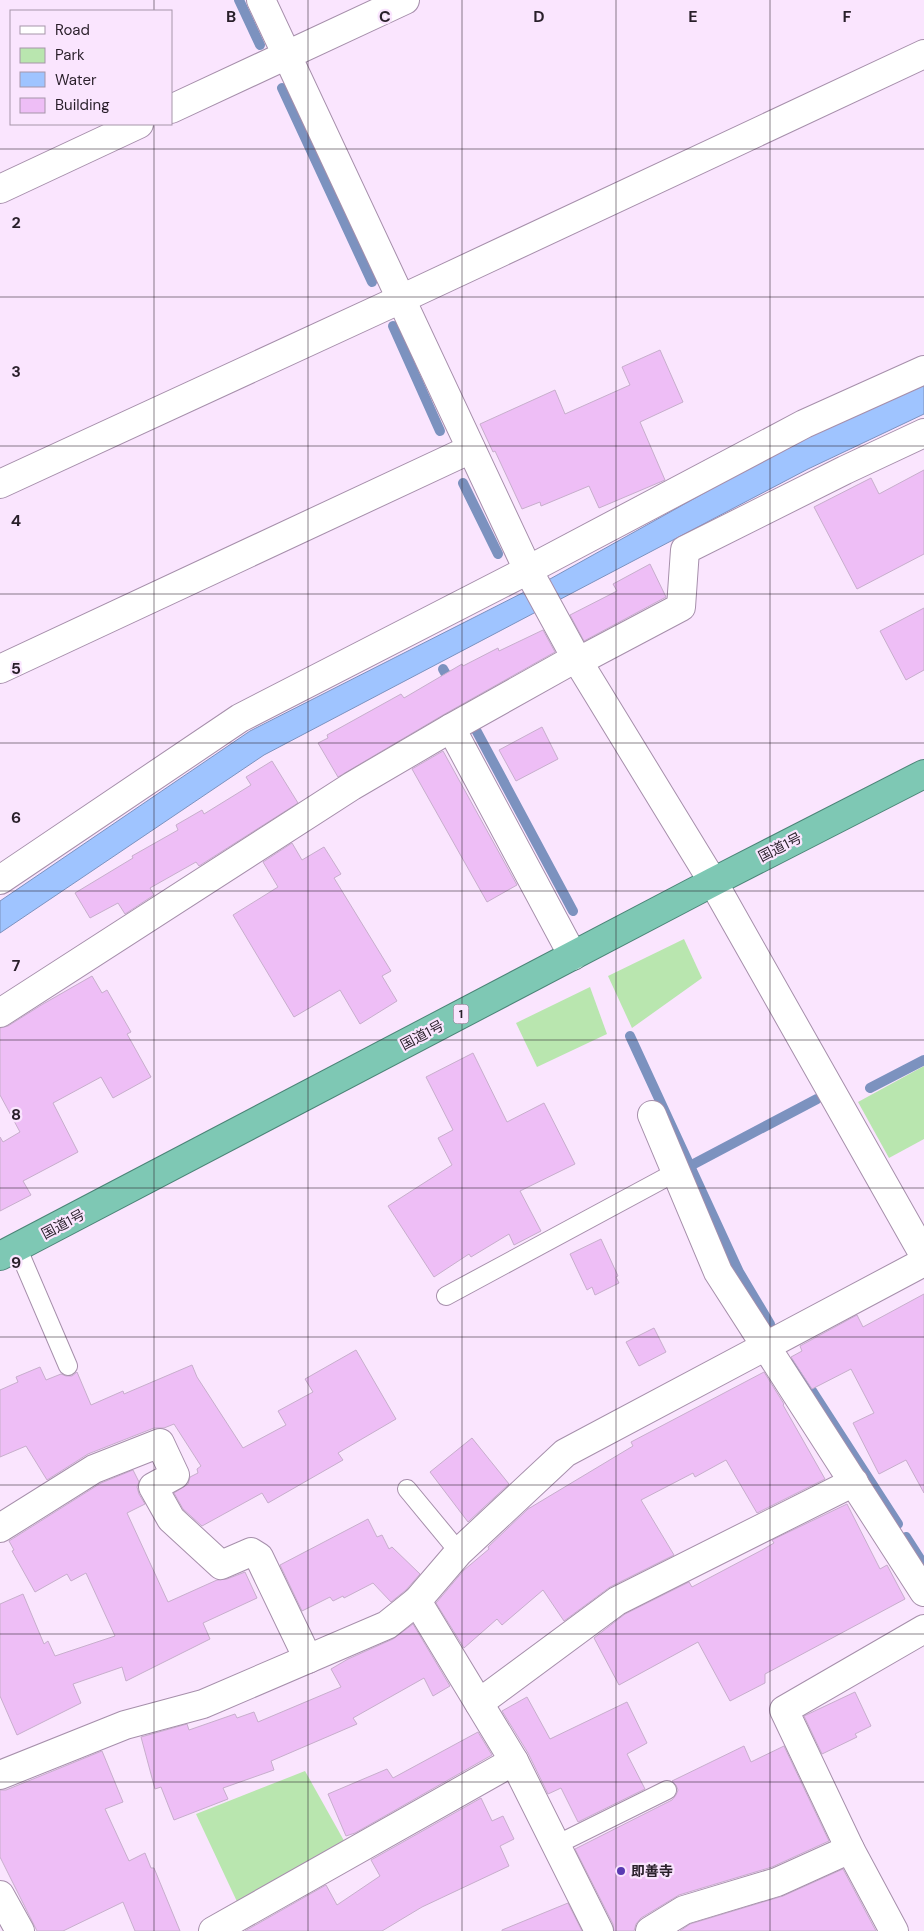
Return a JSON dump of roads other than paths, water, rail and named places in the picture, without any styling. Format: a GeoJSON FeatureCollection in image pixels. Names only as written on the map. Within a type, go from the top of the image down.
{"type":"FeatureCollection","features":[{"type":"Feature","properties":{"kind":"highway","name":"国道1号"},"geometry":{"type":"LineString","coordinates":[[9,1252],[713,882],[924,774]]}},
{"type":"Feature","properties":{"kind":"street"},"geometry":{"type":"LineString","coordinates":[[261,0],[531,575],[578,660],[713,882],[924,1255]]}},
{"type":"Feature","properties":{"kind":"street"},"geometry":{"type":"LineString","coordinates":[[172,109],[405,0]]}},
{"type":"Feature","properties":{"kind":"street"},"geometry":{"type":"LineString","coordinates":[[0,484],[924,54]]}},
{"type":"Feature","properties":{"kind":"street"},"geometry":{"type":"LineString","coordinates":[[0,189],[137,125]]}},
{"type":"Feature","properties":{"kind":"street"},"geometry":{"type":"LineString","coordinates":[[0,880],[240,718],[531,575],[804,424],[924,370]]}},
{"type":"Feature","properties":{"kind":"street"},"geometry":{"type":"LineString","coordinates":[[0,1013],[352,786],[451,728],[681,607],[685,550],[845,470],[924,433]]}},
{"type":"Feature","properties":{"kind":"street"},"geometry":{"type":"LineString","coordinates":[[0,669],[471,449]]}},
{"type":"Feature","properties":{"kind":"street"},"geometry":{"type":"LineString","coordinates":[[451,728],[572,956]]}},
{"type":"Feature","properties":{"kind":"street"},"geometry":{"type":"LineString","coordinates":[[652,1115],[718,1272],[924,1592]]}},
{"type":"Feature","properties":{"kind":"street"},"geometry":{"type":"LineString","coordinates":[[0,1775],[125,1725],[203,1704],[387,1625],[418,1601],[459,1552],[565,1453],[924,1262]]}},
{"type":"Feature","properties":{"kind":"street"},"geometry":{"type":"LineString","coordinates":[[0,1528],[94,1469],[160,1443],[175,1475],[153,1487],[171,1519],[221,1565],[251,1552],[259,1557],[308,1659]]}},
{"type":"Feature","properties":{"kind":"street"},"geometry":{"type":"LineString","coordinates":[[479,1703],[617,1601],[854,1482]]}},
{"type":"Feature","properties":{"kind":"street"},"geometry":{"type":"LineString","coordinates":[[418,1601],[514,1761],[599,1931]]}},
{"type":"Feature","properties":{"kind":"street"},"geometry":{"type":"LineString","coordinates":[[894,1931],[850,1849],[784,1710],[924,1629]]}},
{"type":"Feature","properties":{"kind":"street"},"geometry":{"type":"LineString","coordinates":[[213,1931],[514,1761]]}},
{"type":"Feature","properties":{"kind":"street"},"geometry":{"type":"LineString","coordinates":[[650,1931],[684,1910],[777,1882],[850,1849]]}},
{"type":"Feature","properties":{"kind":"street"},"geometry":{"type":"LineString","coordinates":[[0,1895],[20,1931]]}},
{"type":"Feature","properties":{"kind":"lane"},"geometry":{"type":"LineString","coordinates":[[446,1296],[676,1172]]}},
{"type":"Feature","properties":{"kind":"lane"},"geometry":{"type":"LineString","coordinates":[[9,1252],[68,1366]]}},
{"type":"Feature","properties":{"kind":"lane"},"geometry":{"type":"LineString","coordinates":[[407,1489],[459,1552]]}},
{"type":"Feature","properties":{"kind":"lane"},"geometry":{"type":"LineString","coordinates":[[556,1845],[667,1790]]}},
{"type":"Feature","properties":{"kind":"water"},"geometry":{"type":"Polygon","coordinates":[[[924,384],[924,414],[808,469],[264,755],[0,933],[0,901],[250,731],[550,579],[801,439],[924,384]]]}},
{"type":"Feature","properties":{"kind":"waterway"},"geometry":{"type":"LineString","coordinates":[[239,0],[260,45]]}},
{"type":"Feature","properties":{"kind":"waterway"},"geometry":{"type":"LineString","coordinates":[[282,88],[372,282]]}},
{"type":"Feature","properties":{"kind":"waterway"},"geometry":{"type":"LineString","coordinates":[[393,326],[440,431]]}},
{"type":"Feature","properties":{"kind":"waterway"},"geometry":{"type":"LineString","coordinates":[[463,483],[498,554]]}},
{"type":"Feature","properties":{"kind":"waterway"},"geometry":{"type":"LineString","coordinates":[[443,669],[452,685]]}},
{"type":"Feature","properties":{"kind":"waterway"},"geometry":{"type":"LineString","coordinates":[[476,730],[573,911]]}},
{"type":"Feature","properties":{"kind":"waterway"},"geometry":{"type":"LineString","coordinates":[[630,1036],[739,1272],[770,1324]]}},
{"type":"Feature","properties":{"kind":"waterway"},"geometry":{"type":"LineString","coordinates":[[870,1088],[924,1060]]}},
{"type":"Feature","properties":{"kind":"waterway"},"geometry":{"type":"LineString","coordinates":[[690,1166],[817,1099]]}},
{"type":"Feature","properties":{"kind":"waterway"},"geometry":{"type":"LineString","coordinates":[[794,1363],[898,1524]]}},
{"type":"Feature","properties":{"kind":"waterway"},"geometry":{"type":"LineString","coordinates":[[906,1537],[924,1565]]}},
{"type":"Feature","properties":{"kind":"place","name":"即善寺"},"geometry":{"type":"Point","coordinates":[621,1871]}}]}
